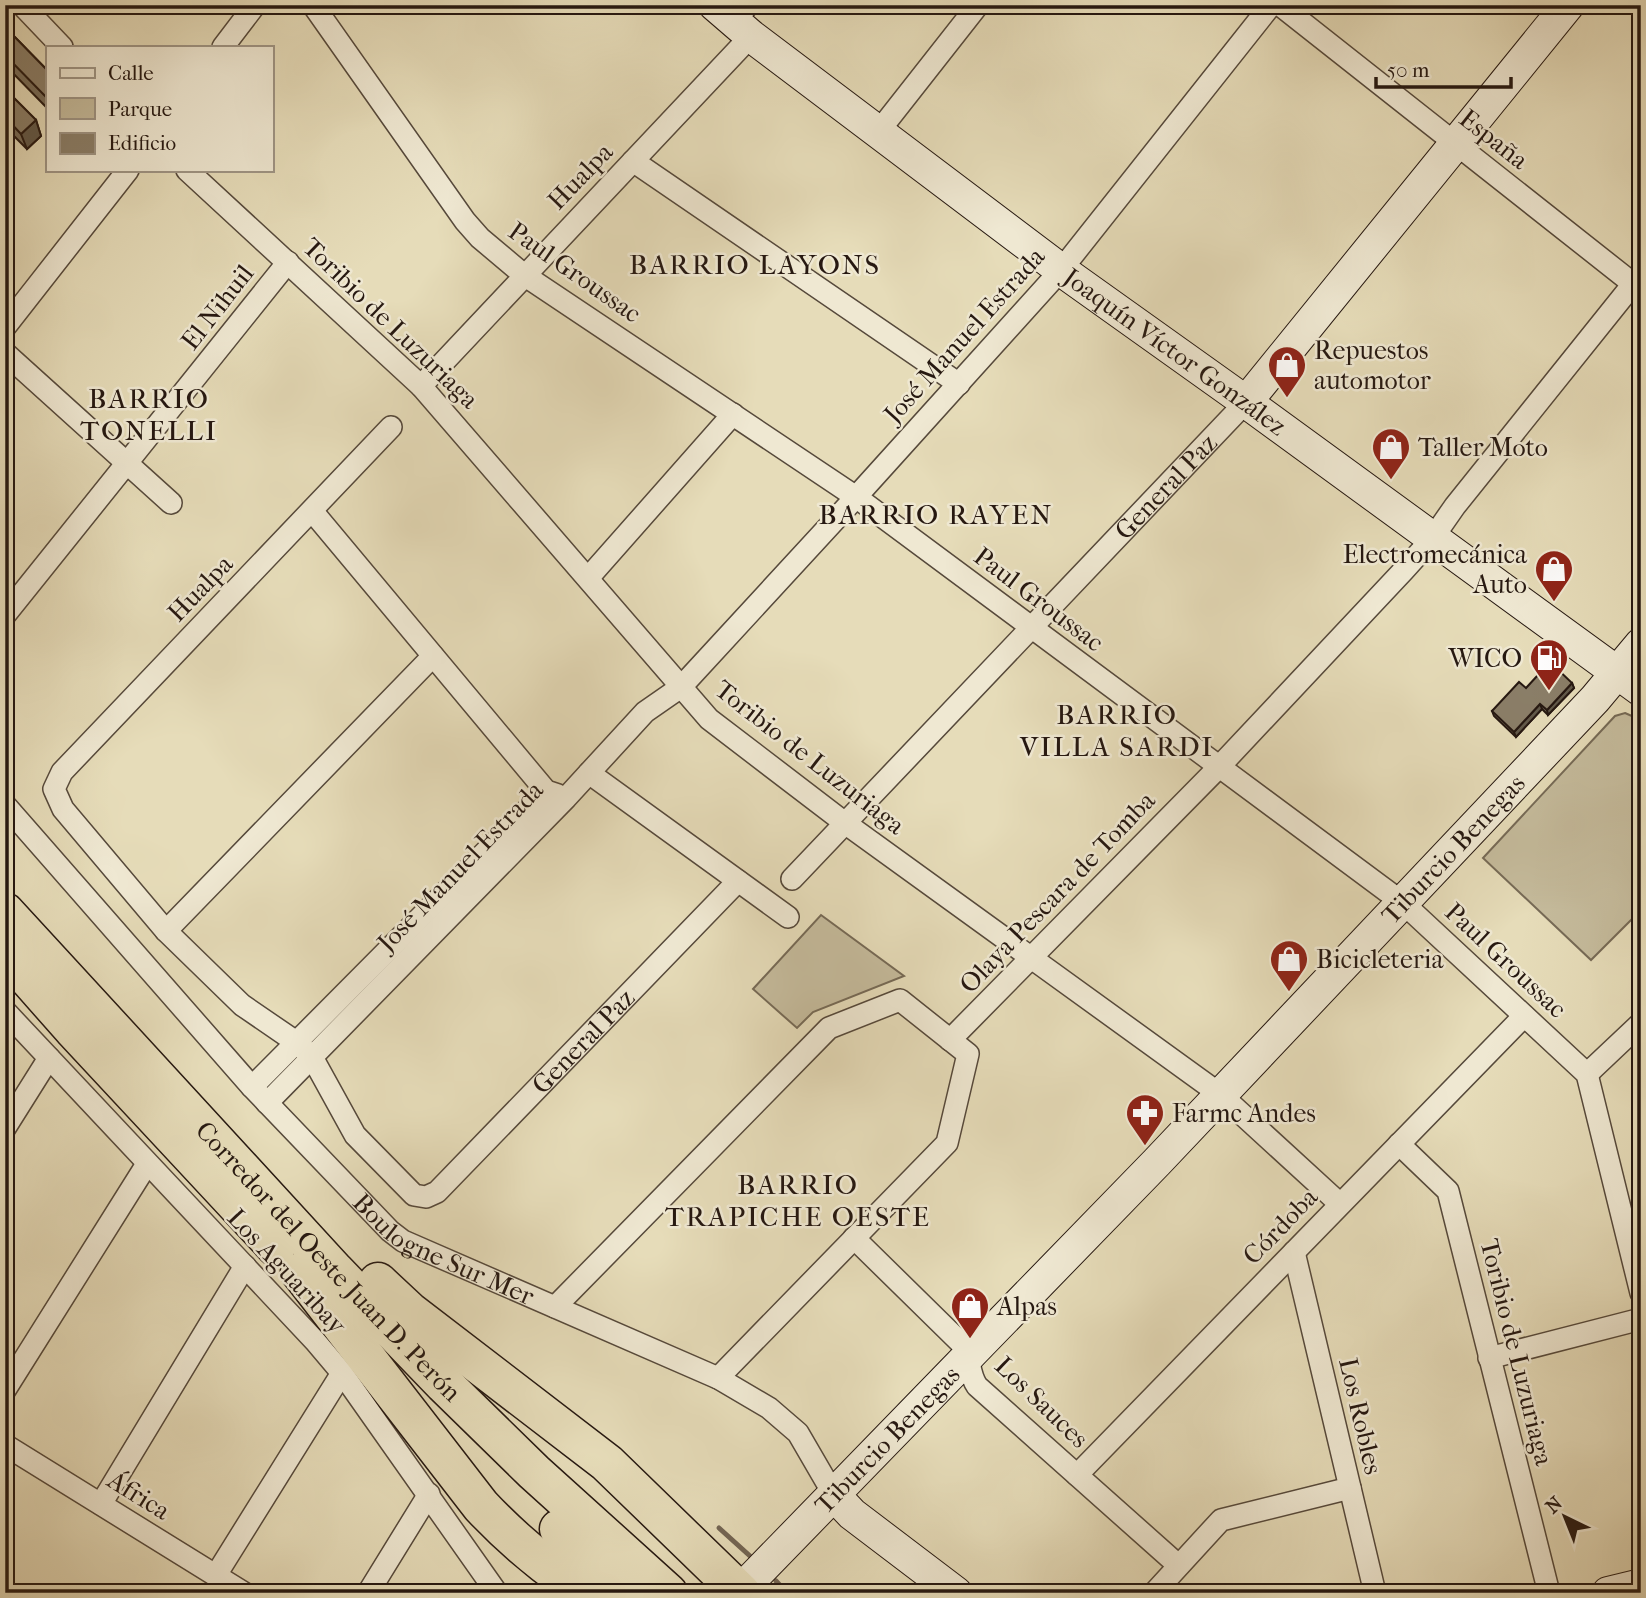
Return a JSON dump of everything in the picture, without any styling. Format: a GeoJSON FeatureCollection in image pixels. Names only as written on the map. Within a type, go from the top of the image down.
{"type":"FeatureCollection","features":[{"type":"Feature","properties":{"kind":"highway","name":"Corredor del Oeste Juan D. Perón"},"geometry":{"type":"LineString","coordinates":[[5,912],[230,1157],[444,1384],[534,1472],[668,1593]]}},
{"type":"Feature","properties":{"kind":"highway","name":"Corredor del Oeste Juan D. Perón"},"geometry":{"type":"LineString","coordinates":[[5,952],[73,1029],[300,1272],[424,1400],[628,1593]]}},
{"type":"Feature","properties":{"kind":"highway"},"geometry":{"type":"LineString","coordinates":[[230,1157],[289,1198],[409,1311],[607,1463],[739,1592]]}},
{"type":"Feature","properties":{"kind":"highway"},"geometry":{"type":"LineString","coordinates":[[300,1272],[481,1506],[545,1567],[585,1593]]}},
{"type":"Feature","properties":{"kind":"main road","name":"General Paz"},"geometry":{"type":"LineString","coordinates":[[1247,402],[1568,5]]}},
{"type":"Feature","properties":{"kind":"main road","name":"Joaquín Víctor González"},"geometry":{"type":"LineString","coordinates":[[737,17],[879,131],[1061,270],[1629,681]]}},
{"type":"Feature","properties":{"kind":"main road","name":"Tiburcio Benegas"},"geometry":{"type":"LineString","coordinates":[[739,1592],[1221,1096],[1403,903],[1629,681],[1641,644]]}},
{"type":"Feature","properties":{"kind":"main road","name":"Boulogne Sur Mer"},"geometry":{"type":"LineString","coordinates":[[834,1495],[852,1514],[956,1593]]}},
{"type":"Feature","properties":{"kind":"main road"},"geometry":{"type":"LineString","coordinates":[[1608,1593],[1641,1585]]}},
{"type":"Feature","properties":{"kind":"street"},"geometry":{"type":"LineString","coordinates":[[22,5],[61,46]]}},
{"type":"Feature","properties":{"kind":"street"},"geometry":{"type":"LineString","coordinates":[[224,46],[255,5]]}},
{"type":"Feature","properties":{"kind":"street","name":"Paul Groussac"},"geometry":{"type":"LineString","coordinates":[[313,5],[460,214],[480,238],[524,275],[856,497],[1403,903],[1587,1074]]}},
{"type":"Feature","properties":{"kind":"street"},"geometry":{"type":"LineString","coordinates":[[879,131],[978,5]]}},
{"type":"Feature","properties":{"kind":"street","name":"José Manuel Estrada"},"geometry":{"type":"LineString","coordinates":[[252,1087],[556,794],[589,773],[645,712],[681,687],[1061,270],[1271,5]]}},
{"type":"Feature","properties":{"kind":"street","name":"España"},"geometry":{"type":"LineString","coordinates":[[1280,5],[1455,145],[1638,283]]}},
{"type":"Feature","properties":{"kind":"street","name":"Hualpa"},"geometry":{"type":"LineString","coordinates":[[421,386],[633,161],[737,17]]}},
{"type":"Feature","properties":{"kind":"street"},"geometry":{"type":"LineString","coordinates":[[633,161],[959,384]]}},
{"type":"Feature","properties":{"kind":"street"},"geometry":{"type":"LineString","coordinates":[[5,327],[126,172]]}},
{"type":"Feature","properties":{"kind":"street","name":"Toribio de Luzuriaga"},"geometry":{"type":"LineString","coordinates":[[189,172],[421,386],[589,577],[709,719],[845,823],[1221,1096],[1340,1204]]}},
{"type":"Feature","properties":{"kind":"street","name":"El Nihuil"},"geometry":{"type":"LineString","coordinates":[[5,615],[288,262]]}},
{"type":"Feature","properties":{"kind":"street","name":"Olaya Pescara de Tomba"},"geometry":{"type":"LineString","coordinates":[[950,1040],[1218,768],[1432,538],[1455,506],[1638,283]]}},
{"type":"Feature","properties":{"kind":"street"},"geometry":{"type":"LineString","coordinates":[[5,353],[171,503]]}},
{"type":"Feature","properties":{"kind":"street","name":"General Paz"},"geometry":{"type":"LineString","coordinates":[[792,879],[1247,402]]}},
{"type":"Feature","properties":{"kind":"street"},"geometry":{"type":"LineString","coordinates":[[589,577],[733,414]]}},
{"type":"Feature","properties":{"kind":"street","name":"Hualpa"},"geometry":{"type":"LineString","coordinates":[[166,931],[63,808],[54,789],[62,772],[313,512],[391,427]]}},
{"type":"Feature","properties":{"kind":"street"},"geometry":{"type":"LineString","coordinates":[[313,512],[433,656],[556,794]]}},
{"type":"Feature","properties":{"kind":"street"},"geometry":{"type":"LineString","coordinates":[[312,1057],[296,1042],[242,1005],[166,931],[433,656]]}},
{"type":"Feature","properties":{"kind":"street"},"geometry":{"type":"LineString","coordinates":[[589,773],[788,918]]}},
{"type":"Feature","properties":{"kind":"street","name":"José Manuel Estrada"},"geometry":{"type":"LineString","coordinates":[[267,1103],[556,794]]}},
{"type":"Feature","properties":{"kind":"street","name":"Boulogne Sur Mer"},"geometry":{"type":"LineString","coordinates":[[5,805],[252,1087],[390,1231],[404,1241],[718,1378],[769,1408],[798,1433],[834,1495]]}},
{"type":"Feature","properties":{"kind":"street","name":"General Paz"},"geometry":{"type":"LineString","coordinates":[[312,1057],[355,1135],[414,1195],[426,1197],[438,1192],[737,881]]}},
{"type":"Feature","properties":{"kind":"street"},"geometry":{"type":"LineString","coordinates":[[555,1307],[829,1028],[901,1000],[968,1054],[947,1143],[718,1378]]}},
{"type":"Feature","properties":{"kind":"street","name":"Los Aguaribay"},"geometry":{"type":"LineString","coordinates":[[5,1010],[315,1341],[342,1373],[498,1593]]}},
{"type":"Feature","properties":{"kind":"street","name":"Córdoba"},"geometry":{"type":"LineString","coordinates":[[1077,1475],[1524,1016]]}},
{"type":"Feature","properties":{"kind":"street"},"geometry":{"type":"LineString","coordinates":[[1641,1023],[1587,1074],[1634,1233],[1641,1293]]}},
{"type":"Feature","properties":{"kind":"street"},"geometry":{"type":"LineString","coordinates":[[5,1128],[49,1058]]}},
{"type":"Feature","properties":{"kind":"street","name":"Toribio de Luzuriaga"},"geometry":{"type":"LineString","coordinates":[[1399,1144],[1448,1191],[1549,1593]]}},
{"type":"Feature","properties":{"kind":"street"},"geometry":{"type":"LineString","coordinates":[[5,1390],[147,1164]]}},
{"type":"Feature","properties":{"kind":"street","name":"Los Sauces"},"geometry":{"type":"LineString","coordinates":[[854,1238],[954,1335],[969,1357],[971,1375],[977,1386],[1178,1565]]}},
{"type":"Feature","properties":{"kind":"street","name":"Los Robles"},"geometry":{"type":"LineString","coordinates":[[1294,1252],[1374,1593]]}},
{"type":"Feature","properties":{"kind":"street"},"geometry":{"type":"LineString","coordinates":[[101,1504],[245,1266]]}},
{"type":"Feature","properties":{"kind":"street"},"geometry":{"type":"LineString","coordinates":[[1489,1358],[1641,1319]]}},
{"type":"Feature","properties":{"kind":"street"},"geometry":{"type":"LineString","coordinates":[[216,1575],[342,1373]]}},
{"type":"Feature","properties":{"kind":"street","name":"África"},"geometry":{"type":"LineString","coordinates":[[5,1445],[244,1593]]}},
{"type":"Feature","properties":{"kind":"street"},"geometry":{"type":"LineString","coordinates":[[1154,1593],[1221,1520],[1350,1488]]}},
{"type":"Feature","properties":{"kind":"street"},"geometry":{"type":"LineString","coordinates":[[368,1593],[429,1494]]}},
{"type":"Feature","properties":{"kind":"green space"},"geometry":{"type":"Polygon","coordinates":[[[1625,713],[1641,720],[1641,910],[1591,960],[1483,858],[1615,716],[1625,713]]]}},
{"type":"Feature","properties":{"kind":"green space"},"geometry":{"type":"Polygon","coordinates":[[[821,915],[904,976],[813,1012],[797,1028],[753,989],[821,915]]]}},
{"type":"Feature","properties":{"kind":"building"},"geometry":{"type":"Polygon","coordinates":[[[5,27],[46,69],[46,97],[5,55],[5,27]]]}},
{"type":"Feature","properties":{"kind":"building"},"geometry":{"type":"Polygon","coordinates":[[[5,89],[36,120],[21,134],[5,117],[5,89]]]}},
{"type":"Feature","properties":{"kind":"building"},"geometry":{"type":"Polygon","coordinates":[[[1550,662],[1572,683],[1547,710],[1540,704],[1514,732],[1492,711],[1519,682],[1526,688],[1550,662]]]}},
{"type":"Feature","properties":{"kind":"waterway"},"geometry":{"type":"LineString","coordinates":[[719,1528],[750,1556]]}},
{"type":"Feature","properties":{"kind":"waterway"},"geometry":{"type":"LineString","coordinates":[[776,1581],[787,1593]]}},
{"type":"Feature","properties":{"kind":"place","name":"Repuestos automotor"},"geometry":{"type":"Point","coordinates":[1287,399]}},
{"type":"Feature","properties":{"kind":"place","name":"Taller Moto"},"geometry":{"type":"Point","coordinates":[1391,481]}},
{"type":"Feature","properties":{"kind":"place","name":"Electromecánica Auto"},"geometry":{"type":"Point","coordinates":[1554,603]}},
{"type":"Feature","properties":{"kind":"place","name":"WICO"},"geometry":{"type":"Point","coordinates":[1549,692]}},
{"type":"Feature","properties":{"kind":"place","name":"Bicicleteria"},"geometry":{"type":"Point","coordinates":[1289,993]}},
{"type":"Feature","properties":{"kind":"place","name":"Farmc Andes"},"geometry":{"type":"Point","coordinates":[1145,1147]}},
{"type":"Feature","properties":{"kind":"place","name":"Alpas"},"geometry":{"type":"Point","coordinates":[970,1340]}},
{"type":"Feature","properties":{"kind":"district","name":"BARRIO LAYONS"},"geometry":{"type":"Point","coordinates":[755,264]}},
{"type":"Feature","properties":{"kind":"district","name":"BARRIO TONELLI"},"geometry":{"type":"Point","coordinates":[149,414]}},
{"type":"Feature","properties":{"kind":"district","name":"BARRIO RAYEN"},"geometry":{"type":"Point","coordinates":[936,514]}},
{"type":"Feature","properties":{"kind":"district","name":"BARRIO VILLA SARDI"},"geometry":{"type":"Point","coordinates":[1117,730]}},
{"type":"Feature","properties":{"kind":"district","name":"BARRIO TRAPICHE OESTE"},"geometry":{"type":"Point","coordinates":[798,1200]}}]}
